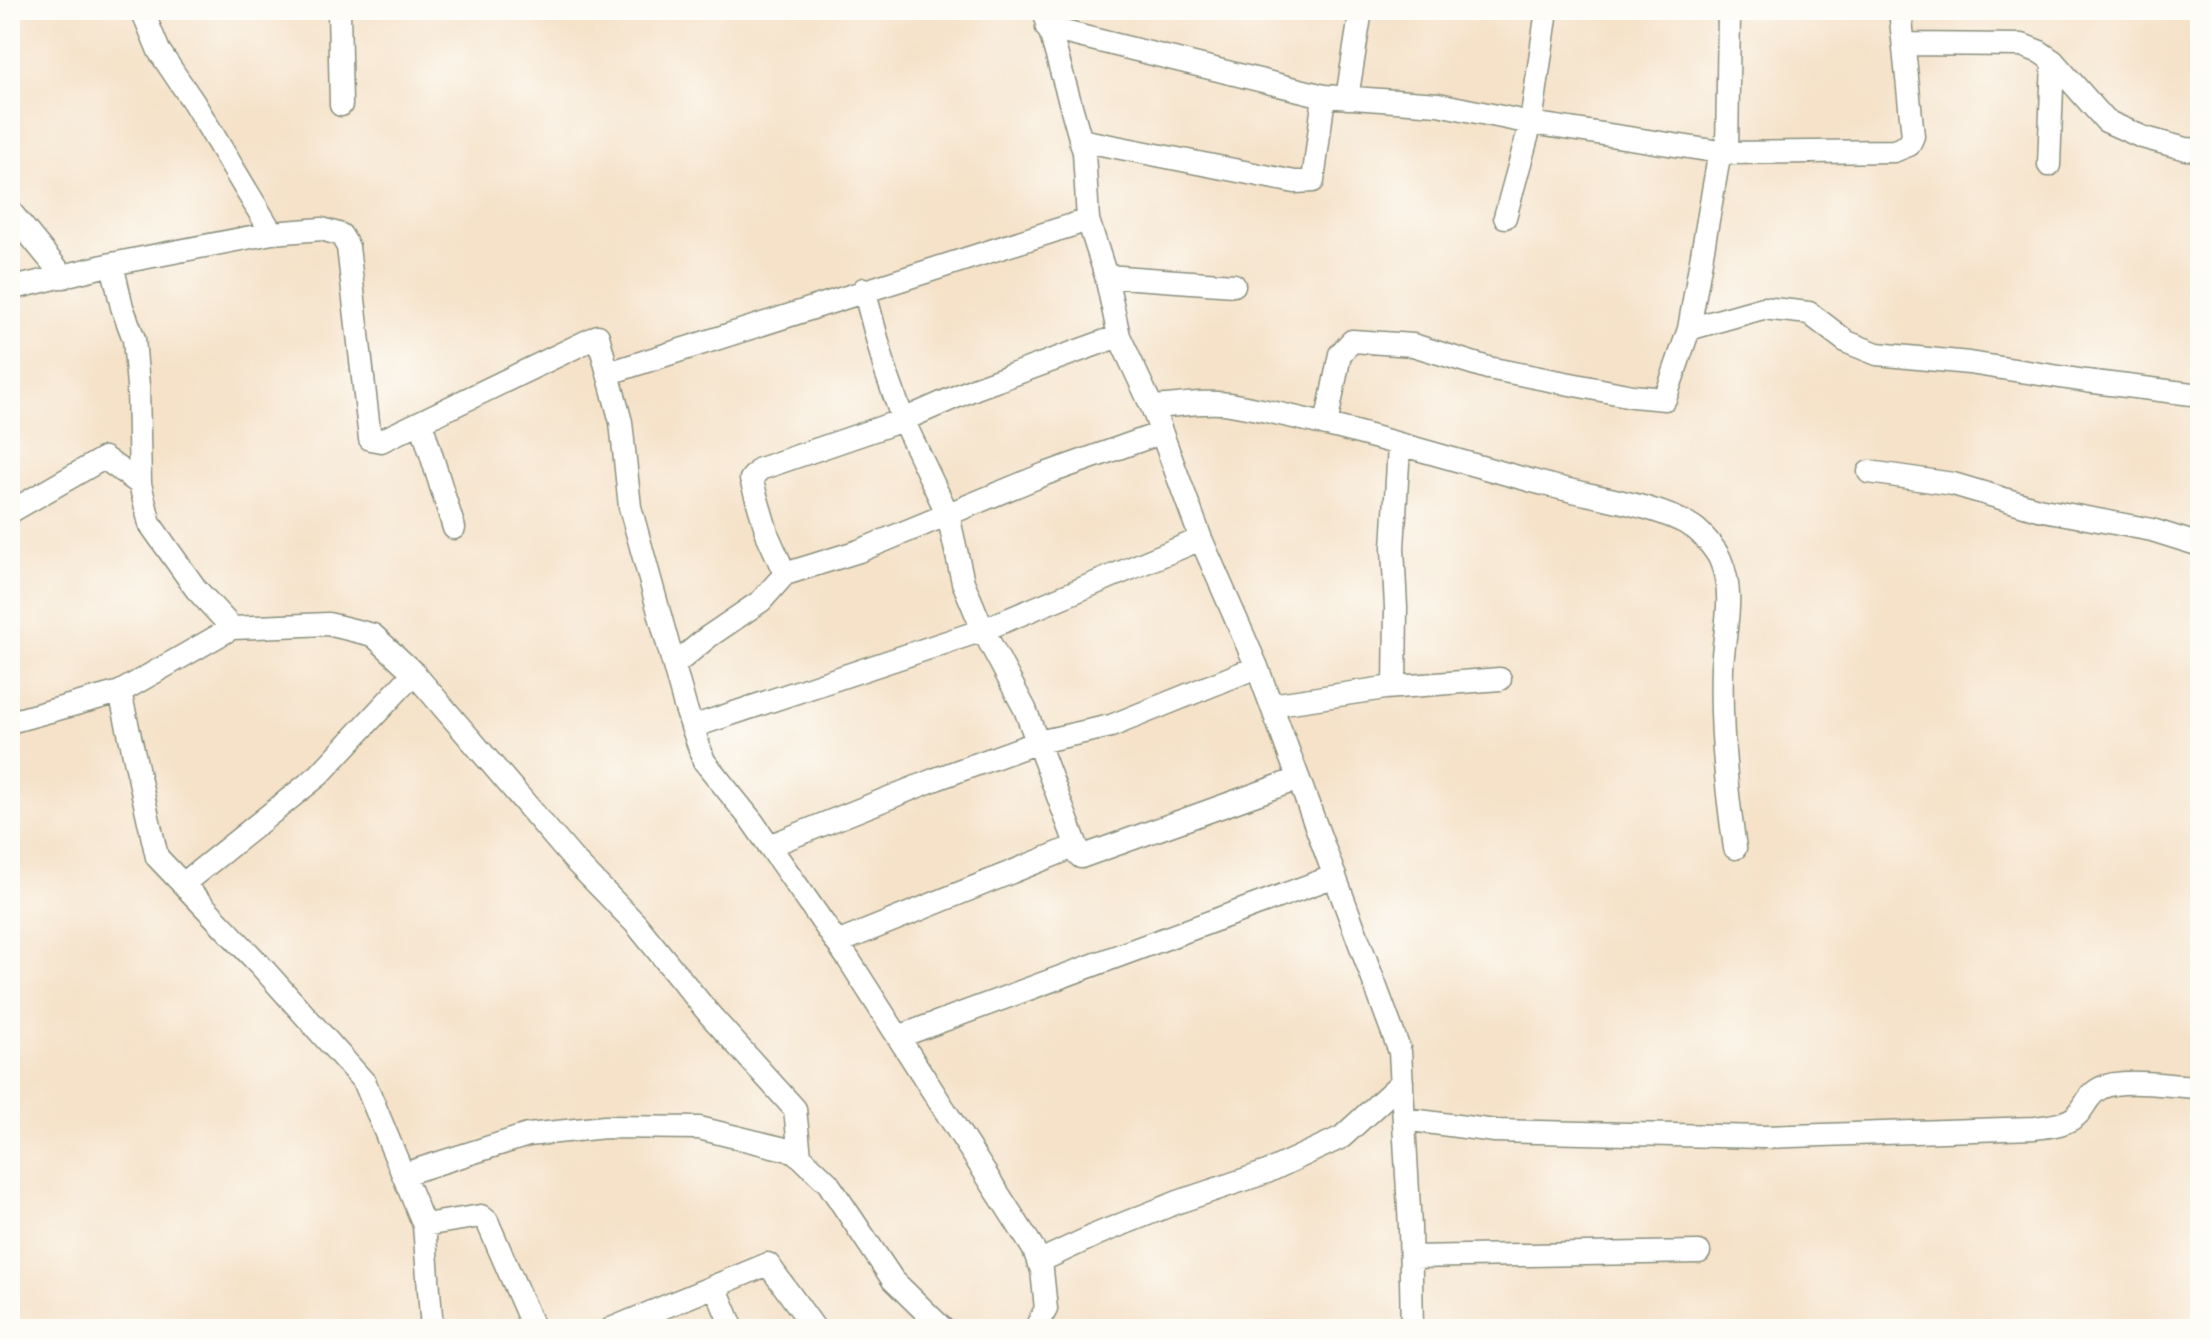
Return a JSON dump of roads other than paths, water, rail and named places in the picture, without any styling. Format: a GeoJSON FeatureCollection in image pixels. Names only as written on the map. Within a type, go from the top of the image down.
{"type":"FeatureCollection","features":[{"type":"Feature","properties":{"kind":"street"},"geometry":{"type":"LineString","coordinates":[[142,10],[159,51],[272,233]]}},
{"type":"Feature","properties":{"kind":"street"},"geometry":{"type":"LineString","coordinates":[[339,10],[341,105]]}},
{"type":"Feature","properties":{"kind":"street"},"geometry":{"type":"LineString","coordinates":[[1347,98],[1361,10]]}},
{"type":"Feature","properties":{"kind":"street"},"geometry":{"type":"LineString","coordinates":[[1505,217],[1531,123],[1547,10]]}},
{"type":"Feature","properties":{"kind":"street"},"geometry":{"type":"LineString","coordinates":[[1326,425],[1340,354],[1352,341],[1413,345],[1488,368],[1632,396],[1665,399],[1689,329],[1724,152],[1729,10]]}},
{"type":"Feature","properties":{"kind":"street"},"geometry":{"type":"LineString","coordinates":[[1045,19],[1324,96],[1438,104],[1531,123],[1724,152],[1894,151],[1909,145],[1913,136],[1900,10]]}},
{"type":"Feature","properties":{"kind":"street"},"geometry":{"type":"LineString","coordinates":[[1045,19],[1084,152],[1088,220],[1106,276],[1119,336],[1152,407],[1201,539],[1257,667],[1400,1052],[1412,1329]]}},
{"type":"Feature","properties":{"kind":"street"},"geometry":{"type":"LineString","coordinates":[[1904,44],[2022,45],[2053,61],[2106,121],[2142,137],[2200,150]]}},
{"type":"Feature","properties":{"kind":"street"},"geometry":{"type":"LineString","coordinates":[[2049,165],[2053,61]]}},
{"type":"Feature","properties":{"kind":"street"},"geometry":{"type":"LineString","coordinates":[[1080,140],[1295,182],[1313,181],[1324,96]]}},
{"type":"Feature","properties":{"kind":"street"},"geometry":{"type":"LineString","coordinates":[[10,211],[64,277]]}},
{"type":"Feature","properties":{"kind":"street"},"geometry":{"type":"LineString","coordinates":[[609,373],[772,322],[864,289],[1088,220]]}},
{"type":"Feature","properties":{"kind":"street"},"geometry":{"type":"LineString","coordinates":[[10,289],[112,264],[272,233],[322,229],[341,235],[348,247],[370,439],[381,441],[598,336],[621,422],[630,507],[704,761],[837,943],[1033,1248],[1042,1270],[1046,1309],[1041,1327]]}},
{"type":"Feature","properties":{"kind":"street"},"geometry":{"type":"LineString","coordinates":[[112,264],[122,307],[134,339],[140,484],[150,524],[196,589],[232,628]]}},
{"type":"Feature","properties":{"kind":"street"},"geometry":{"type":"LineString","coordinates":[[1106,276],[1234,285]]}},
{"type":"Feature","properties":{"kind":"street"},"geometry":{"type":"LineString","coordinates":[[864,289],[885,369],[903,420],[948,515],[963,582],[983,630],[1025,709],[1081,857]]}},
{"type":"Feature","properties":{"kind":"street"},"geometry":{"type":"LineString","coordinates":[[1689,329],[1763,308],[1809,313],[1847,342],[1877,354],[1969,363],[2200,395]]}},
{"type":"Feature","properties":{"kind":"street"},"geometry":{"type":"LineString","coordinates":[[785,574],[768,536],[751,479],[760,469],[903,420],[976,388],[1119,336]]}},
{"type":"Feature","properties":{"kind":"street"},"geometry":{"type":"LineString","coordinates":[[1152,407],[1226,404],[1326,425],[1583,495],[1651,510],[1695,528],[1719,556],[1729,587],[1722,663],[1723,707],[1725,783],[1735,848]]}},
{"type":"Feature","properties":{"kind":"street"},"geometry":{"type":"LineString","coordinates":[[421,422],[454,528]]}},
{"type":"Feature","properties":{"kind":"street"},"geometry":{"type":"LineString","coordinates":[[674,665],[708,637],[761,601],[785,574],[859,551],[1045,474],[1161,433]]}},
{"type":"Feature","properties":{"kind":"street"},"geometry":{"type":"LineString","coordinates":[[1395,687],[1393,548],[1399,446]]}},
{"type":"Feature","properties":{"kind":"street"},"geometry":{"type":"LineString","coordinates":[[10,512],[104,458],[140,484]]}},
{"type":"Feature","properties":{"kind":"street"},"geometry":{"type":"LineString","coordinates":[[1869,472],[1953,484],[2038,509],[2152,530],[2200,545]]}},
{"type":"Feature","properties":{"kind":"street"},"geometry":{"type":"LineString","coordinates":[[692,727],[983,630],[1201,539]]}},
{"type":"Feature","properties":{"kind":"street"},"geometry":{"type":"LineString","coordinates":[[10,722],[120,692],[232,628],[328,624],[373,635],[414,673],[573,859],[636,924],[710,1015],[795,1109],[800,1156]]}},
{"type":"Feature","properties":{"kind":"street"},"geometry":{"type":"LineString","coordinates":[[769,846],[936,779],[1038,742],[1111,726],[1257,667]]}},
{"type":"Feature","properties":{"kind":"street"},"geometry":{"type":"LineString","coordinates":[[183,884],[319,775],[414,673]]}},
{"type":"Feature","properties":{"kind":"street"},"geometry":{"type":"LineString","coordinates":[[1271,705],[1395,687],[1500,679]]}},
{"type":"Feature","properties":{"kind":"street"},"geometry":{"type":"LineString","coordinates":[[120,692],[157,857],[260,965],[365,1083],[424,1225],[432,1329]]}},
{"type":"Feature","properties":{"kind":"street"},"geometry":{"type":"LineString","coordinates":[[1081,857],[1298,779]]}},
{"type":"Feature","properties":{"kind":"street"},"geometry":{"type":"LineString","coordinates":[[837,943],[1071,848],[1081,857]]}},
{"type":"Feature","properties":{"kind":"street"},"geometry":{"type":"LineString","coordinates":[[898,1037],[1335,876]]}},
{"type":"Feature","properties":{"kind":"street"},"geometry":{"type":"LineString","coordinates":[[1038,1262],[1178,1202],[1267,1172],[1342,1137],[1402,1082]]}},
{"type":"Feature","properties":{"kind":"street"},"geometry":{"type":"LineString","coordinates":[[1404,1119],[1495,1131],[1764,1137],[2035,1128],[2059,1124],[2075,1117],[2087,1099],[2099,1089],[2115,1083],[2200,1087]]}},
{"type":"Feature","properties":{"kind":"street"},"geometry":{"type":"LineString","coordinates":[[404,1174],[528,1135],[605,1127],[699,1128],[789,1150],[800,1156],[828,1183],[893,1280],[943,1329]]}},
{"type":"Feature","properties":{"kind":"street"},"geometry":{"type":"LineString","coordinates":[[424,1225],[472,1216],[481,1216],[487,1221],[534,1329]]}},
{"type":"Feature","properties":{"kind":"street"},"geometry":{"type":"LineString","coordinates":[[1411,1257],[1699,1252]]}},
{"type":"Feature","properties":{"kind":"street"},"geometry":{"type":"LineString","coordinates":[[611,1329],[768,1264],[815,1329]]}},
{"type":"Feature","properties":{"kind":"street"},"geometry":{"type":"LineString","coordinates":[[715,1286],[733,1329]]}}]}
